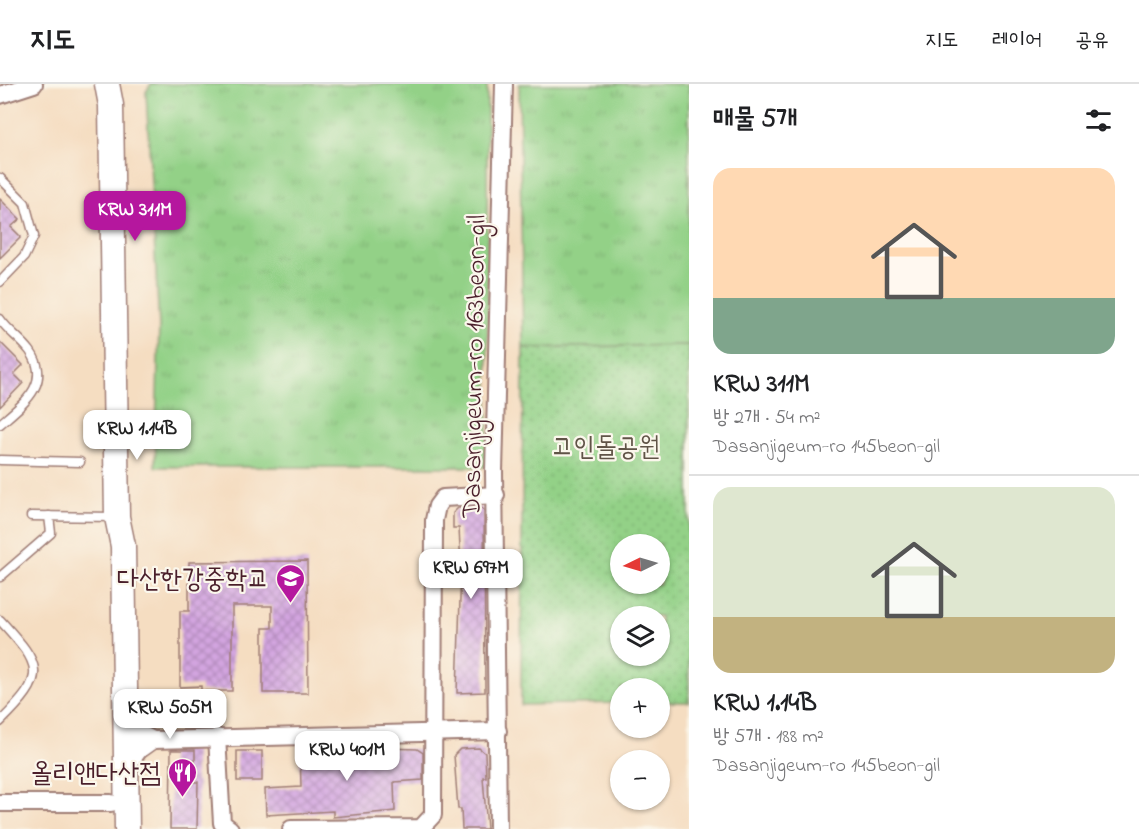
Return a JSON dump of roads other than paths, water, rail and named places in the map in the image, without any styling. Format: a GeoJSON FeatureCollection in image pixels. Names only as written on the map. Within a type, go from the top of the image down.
{"type":"FeatureCollection","features":[{"type":"Feature","properties":{"kind":"street"},"geometry":{"type":"LineString","coordinates":[[0,95],[34,84]]}},
{"type":"Feature","properties":{"kind":"street"},"geometry":{"type":"LineString","coordinates":[[107,84],[112,117],[117,517],[123,546],[127,829]]}},
{"type":"Feature","properties":{"kind":"street","name":"Dasanjigeum-ro 163beon-gil"},"geometry":{"type":"LineString","coordinates":[[498,829],[496,495],[504,84]]}},
{"type":"Feature","properties":{"kind":"street"},"geometry":{"type":"LineString","coordinates":[[291,829],[421,828],[433,815],[434,520],[436,506],[443,498],[451,496],[496,495]]}},
{"type":"Feature","properties":{"kind":"street"},"geometry":{"type":"LineString","coordinates":[[111,829],[109,544],[117,517]]}},
{"type":"Feature","properties":{"kind":"street"},"geometry":{"type":"LineString","coordinates":[[126,727],[153,740],[217,736],[498,731]]}},
{"type":"Feature","properties":{"kind":"street"},"geometry":{"type":"LineString","coordinates":[[217,736],[222,823],[230,829]]}},
{"type":"Feature","properties":{"kind":"street"},"geometry":{"type":"LineString","coordinates":[[127,765],[139,750],[153,740]]}},
{"type":"Feature","properties":{"kind":"street"},"geometry":{"type":"LineString","coordinates":[[0,803],[111,803]]}},
{"type":"Feature","properties":{"kind":"lane"},"geometry":{"type":"LineString","coordinates":[[0,177],[25,203],[34,236],[24,257],[0,282]]}},
{"type":"Feature","properties":{"kind":"lane"},"geometry":{"type":"LineString","coordinates":[[0,319],[29,350],[40,375],[35,391],[0,424]]}},
{"type":"Feature","properties":{"kind":"lane"},"geometry":{"type":"LineString","coordinates":[[0,460],[80,462]]}},
{"type":"Feature","properties":{"kind":"lane"},"geometry":{"type":"LineString","coordinates":[[31,516],[117,517]]}},
{"type":"Feature","properties":{"kind":"lane"},"geometry":{"type":"LineString","coordinates":[[0,577],[51,533],[49,516]]}},
{"type":"Feature","properties":{"kind":"lane"},"geometry":{"type":"LineString","coordinates":[[0,620],[31,653],[33,663],[33,682],[25,697],[0,722]]}},
{"type":"Feature","properties":{"kind":"place","name":"다산한강중학교"},"geometry":{"type":"Point","coordinates":[290,604]}},
{"type":"Feature","properties":{"kind":"place","name":"올리앤다산점"},"geometry":{"type":"Point","coordinates":[182,798]}},
{"type":"Feature","properties":{"kind":"park label","name":"고인돌공원"},"geometry":{"type":"Point","coordinates":[606,446]}}]}
